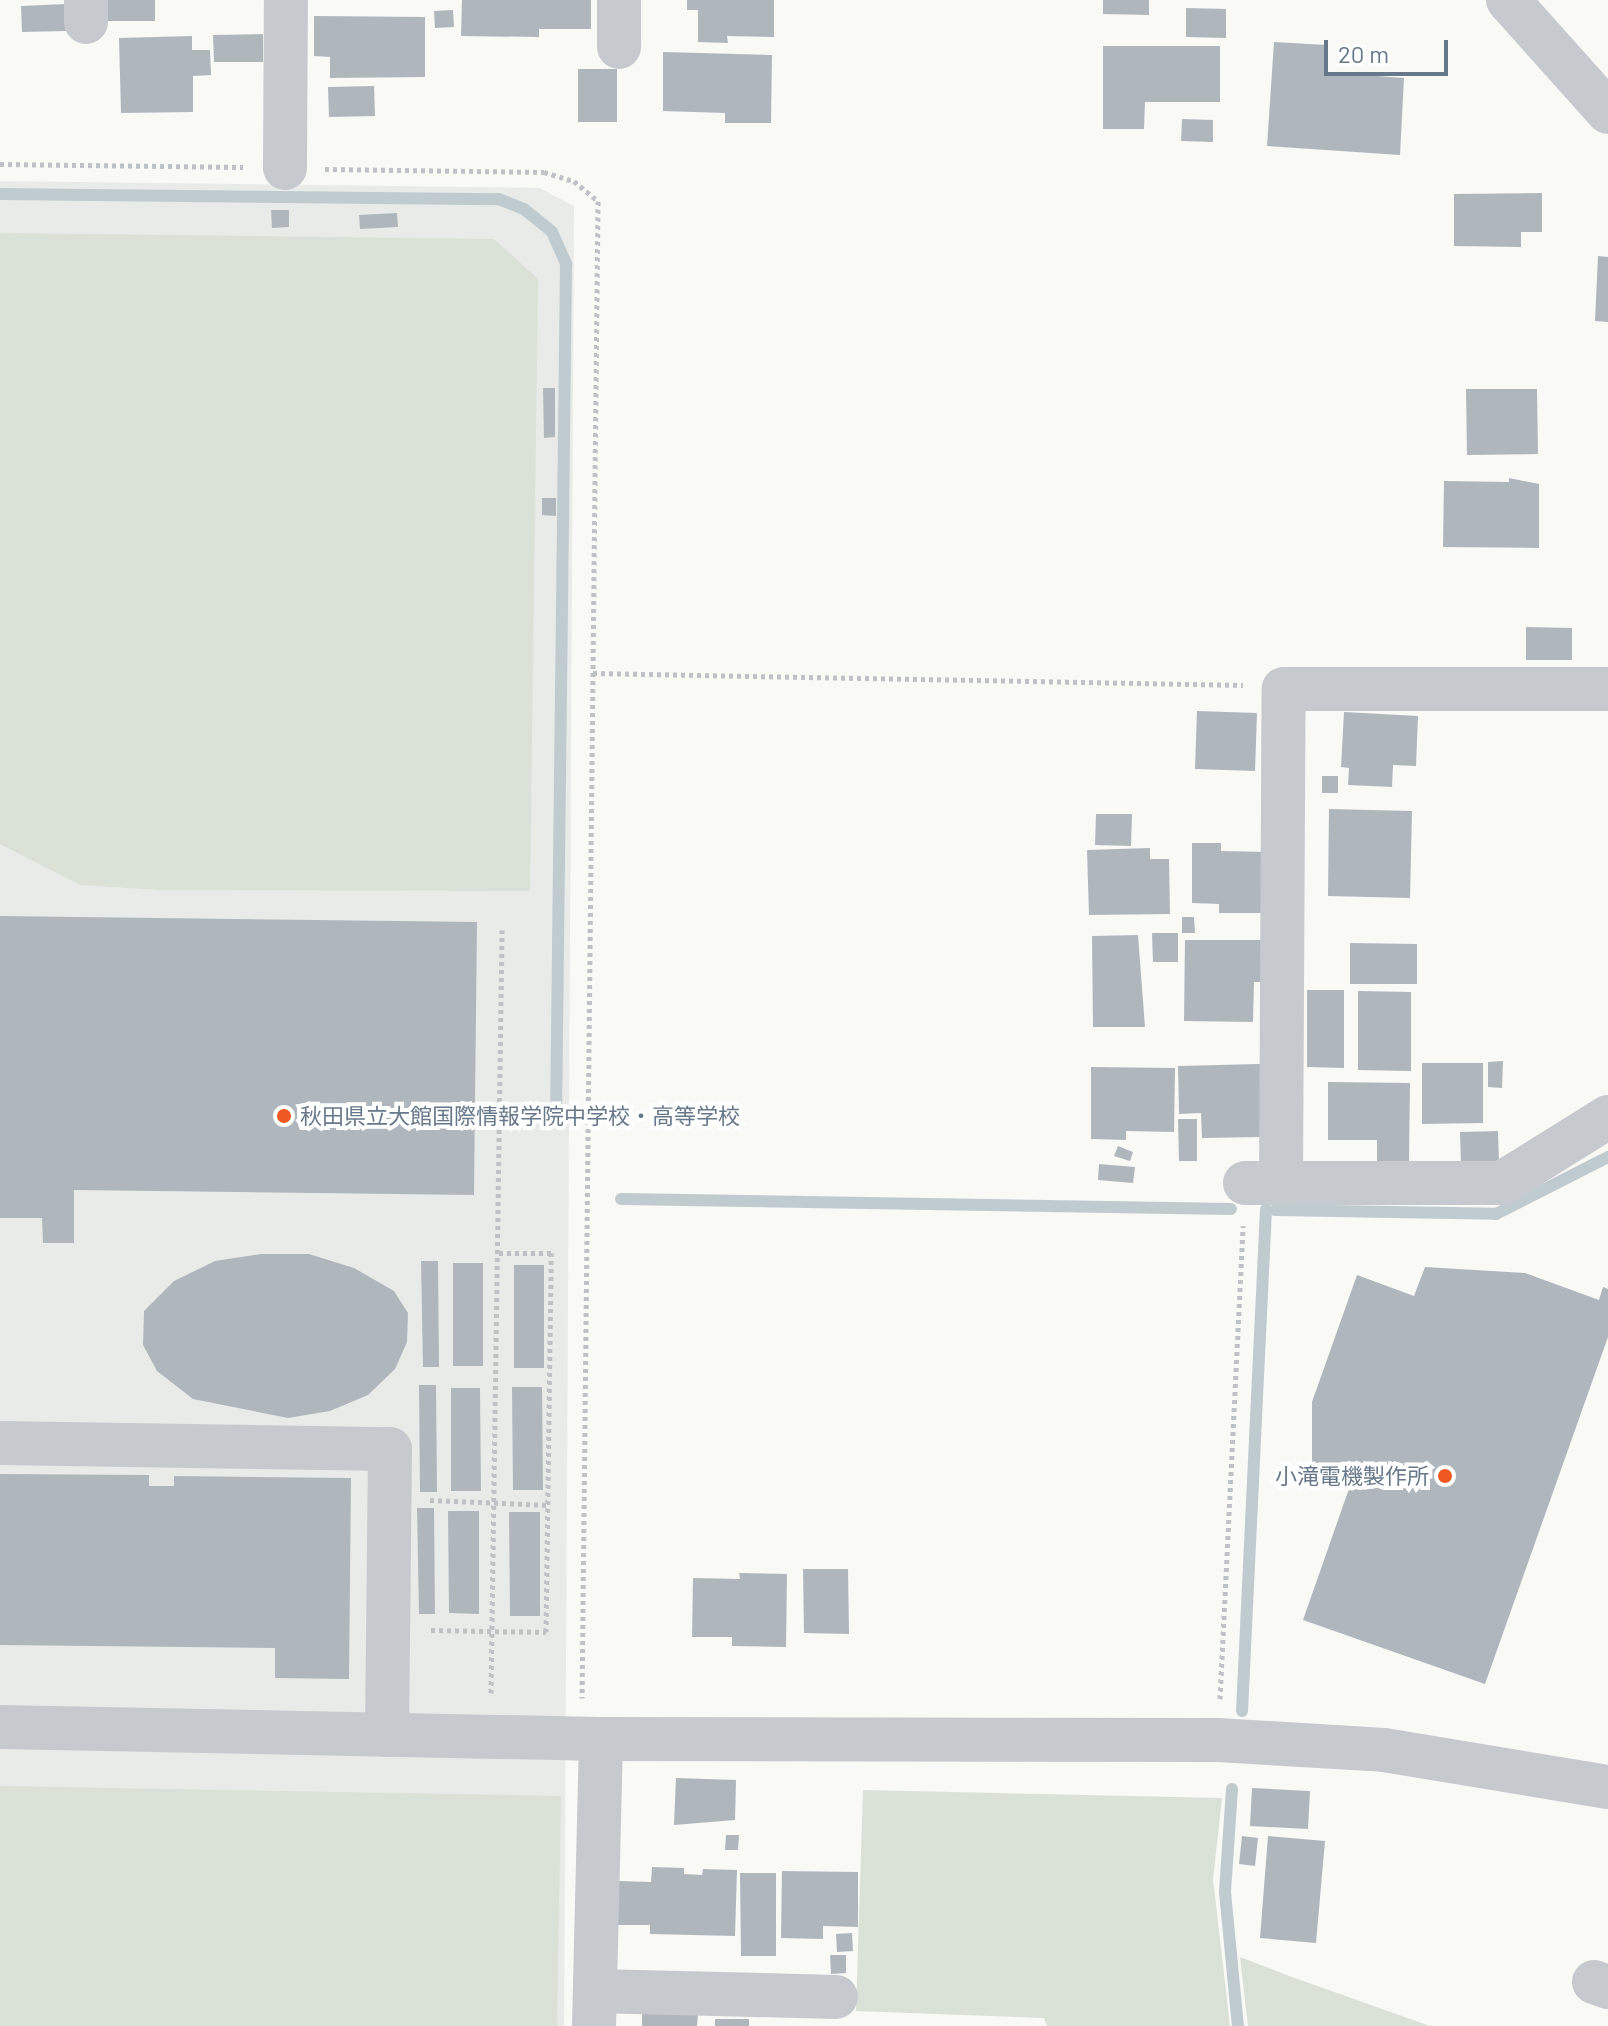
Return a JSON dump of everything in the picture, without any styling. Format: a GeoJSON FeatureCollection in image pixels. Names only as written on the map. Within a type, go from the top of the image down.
{"type":"FeatureCollection","features":[{"type":"Feature","properties":{"kind":"street"},"geometry":{"type":"LineString","coordinates":[[285,168],[286,0]]}},
{"type":"Feature","properties":{"kind":"street"},"geometry":{"type":"LineString","coordinates":[[619,0],[619,47]]}},
{"type":"Feature","properties":{"kind":"street"},"geometry":{"type":"LineString","coordinates":[[1508,0],[1608,112]]}},
{"type":"Feature","properties":{"kind":"street"},"geometry":{"type":"LineString","coordinates":[[1608,689],[1284,689],[1263,1183],[1502,1183],[1608,1117]]}},
{"type":"Feature","properties":{"kind":"street"},"geometry":{"type":"LineString","coordinates":[[0,1443],[390,1449],[387,1735]]}},
{"type":"Feature","properties":{"kind":"street"},"geometry":{"type":"LineString","coordinates":[[0,1727],[591,1739],[1218,1740],[1384,1750],[1608,1787]]}},
{"type":"Feature","properties":{"kind":"street"},"geometry":{"type":"LineString","coordinates":[[591,1739],[595,2009],[836,1997]]}},
{"type":"Feature","properties":{"kind":"path"},"geometry":{"type":"LineString","coordinates":[[0,164],[544,172],[574,181],[598,201],[593,673],[591,1739]]}},
{"type":"Feature","properties":{"kind":"path"},"geometry":{"type":"LineString","coordinates":[[593,673],[1284,689]]}},
{"type":"Feature","properties":{"kind":"path"},"geometry":{"type":"LineString","coordinates":[[490,1737],[502,930]]}},
{"type":"Feature","properties":{"kind":"path"},"geometry":{"type":"LineString","coordinates":[[1218,1740],[1263,1183]]}},
{"type":"Feature","properties":{"kind":"path"},"geometry":{"type":"LineString","coordinates":[[388,1629],[546,1632],[551,1253],[497,1253]]}},
{"type":"Feature","properties":{"kind":"path"},"geometry":{"type":"LineString","coordinates":[[389,1499],[548,1505]]}},
{"type":"Feature","properties":{"kind":"shaded area","name":"秋田県立大館国際情報学院中学校・高等学校"},"geometry":{"type":"Polygon","coordinates":[[[0,181],[539,188],[574,206],[564,2026],[0,2026],[0,181]]]}},
{"type":"Feature","properties":{"kind":"shaded area"},"geometry":{"type":"Polygon","coordinates":[[[0,233],[494,239],[538,279],[530,891],[160,890],[80,885],[0,844],[0,233]]]}},
{"type":"Feature","properties":{"kind":"shaded area"},"geometry":{"type":"Polygon","coordinates":[[[0,1786],[561,1796],[557,2026],[0,2026],[0,1786]]]}},
{"type":"Feature","properties":{"kind":"shaded area"},"geometry":{"type":"Polygon","coordinates":[[[863,1790],[1222,1798],[1213,1879],[1230,2026],[1047,2026],[1044,2018],[856,2011],[863,1790]]]}},
{"type":"Feature","properties":{"kind":"shaded area"},"geometry":{"type":"Polygon","coordinates":[[[1240,1957],[1292,1977],[1430,2026],[1248,2026],[1240,1957]]]}},
{"type":"Feature","properties":{"kind":"building"},"geometry":{"type":"Polygon","coordinates":[[[107,0],[155,0],[155,21],[107,21],[107,0]]]}},
{"type":"Feature","properties":{"kind":"building"},"geometry":{"type":"Polygon","coordinates":[[[462,0],[591,0],[591,29],[539,29],[539,37],[461,36],[462,0]]]}},
{"type":"Feature","properties":{"kind":"building"},"geometry":{"type":"Polygon","coordinates":[[[687,0],[774,0],[774,37],[727,36],[728,43],[698,42],[698,10],[687,10],[687,0]]]}},
{"type":"Feature","properties":{"kind":"building"},"geometry":{"type":"Polygon","coordinates":[[[1103,0],[1149,0],[1149,15],[1103,14],[1103,0]]]}},
{"type":"Feature","properties":{"kind":"building"},"geometry":{"type":"Polygon","coordinates":[[[66,4],[66,31],[22,32],[21,6],[66,4]]]}},
{"type":"Feature","properties":{"kind":"building"},"geometry":{"type":"Polygon","coordinates":[[[1186,8],[1226,9],[1226,38],[1186,37],[1186,8]]]}},
{"type":"Feature","properties":{"kind":"building"},"geometry":{"type":"Polygon","coordinates":[[[453,10],[454,27],[435,28],[434,11],[453,10]]]}},
{"type":"Feature","properties":{"kind":"building"},"geometry":{"type":"Polygon","coordinates":[[[314,16],[425,17],[425,77],[330,78],[330,57],[314,56],[314,16]]]}},
{"type":"Feature","properties":{"kind":"building"},"geometry":{"type":"Polygon","coordinates":[[[263,34],[263,62],[214,62],[213,35],[263,34]]]}},
{"type":"Feature","properties":{"kind":"building"},"geometry":{"type":"Polygon","coordinates":[[[192,36],[192,50],[210,50],[211,75],[193,76],[193,112],[121,113],[119,38],[192,36]]]}},
{"type":"Feature","properties":{"kind":"building"},"geometry":{"type":"Polygon","coordinates":[[[1274,42],[1326,45],[1325,72],[1404,78],[1400,155],[1267,146],[1274,42]]]}},
{"type":"Feature","properties":{"kind":"building"},"geometry":{"type":"Polygon","coordinates":[[[1103,46],[1220,46],[1220,102],[1145,102],[1144,129],[1103,129],[1103,46]]]}},
{"type":"Feature","properties":{"kind":"building"},"geometry":{"type":"Polygon","coordinates":[[[663,52],[772,55],[771,123],[725,123],[725,113],[663,111],[663,52]]]}},
{"type":"Feature","properties":{"kind":"building"},"geometry":{"type":"Polygon","coordinates":[[[578,69],[617,69],[617,122],[578,122],[578,69]]]}},
{"type":"Feature","properties":{"kind":"building"},"geometry":{"type":"Polygon","coordinates":[[[374,86],[375,116],[329,117],[328,87],[374,86]]]}},
{"type":"Feature","properties":{"kind":"building"},"geometry":{"type":"Polygon","coordinates":[[[1182,119],[1213,120],[1213,142],[1181,141],[1182,119]]]}},
{"type":"Feature","properties":{"kind":"building"},"geometry":{"type":"Polygon","coordinates":[[[1542,193],[1542,232],[1521,232],[1521,247],[1454,246],[1454,194],[1542,193]]]}},
{"type":"Feature","properties":{"kind":"building"},"geometry":{"type":"Polygon","coordinates":[[[271,210],[289,210],[289,227],[272,228],[271,210]]]}},
{"type":"Feature","properties":{"kind":"building"},"geometry":{"type":"Polygon","coordinates":[[[397,213],[398,227],[360,229],[359,215],[397,213]]]}},
{"type":"Feature","properties":{"kind":"building"},"geometry":{"type":"Polygon","coordinates":[[[1598,256],[1608,257],[1608,322],[1595,321],[1598,256]]]}},
{"type":"Feature","properties":{"kind":"building"},"geometry":{"type":"Polygon","coordinates":[[[543,388],[555,388],[555,437],[544,438],[543,388]]]}},
{"type":"Feature","properties":{"kind":"building"},"geometry":{"type":"Polygon","coordinates":[[[1466,389],[1537,389],[1538,454],[1467,455],[1466,389]]]}},
{"type":"Feature","properties":{"kind":"building"},"geometry":{"type":"Polygon","coordinates":[[[1509,478],[1539,484],[1539,548],[1443,547],[1444,481],[1509,482],[1509,478]]]}},
{"type":"Feature","properties":{"kind":"building"},"geometry":{"type":"Polygon","coordinates":[[[542,498],[556,498],[556,516],[542,515],[542,498]]]}},
{"type":"Feature","properties":{"kind":"building"},"geometry":{"type":"Polygon","coordinates":[[[1526,627],[1572,628],[1572,660],[1526,660],[1526,627]]]}},
{"type":"Feature","properties":{"kind":"building"},"geometry":{"type":"Polygon","coordinates":[[[1197,711],[1257,713],[1255,771],[1195,769],[1197,711]]]}},
{"type":"Feature","properties":{"kind":"building"},"geometry":{"type":"Polygon","coordinates":[[[1344,712],[1418,716],[1416,766],[1393,765],[1392,787],[1348,785],[1349,768],[1341,767],[1344,712]]]}},
{"type":"Feature","properties":{"kind":"building"},"geometry":{"type":"Polygon","coordinates":[[[1322,776],[1338,776],[1338,793],[1322,793],[1322,776]]]}},
{"type":"Feature","properties":{"kind":"building"},"geometry":{"type":"Polygon","coordinates":[[[1329,809],[1412,811],[1410,898],[1328,896],[1329,809]]]}},
{"type":"Feature","properties":{"kind":"building"},"geometry":{"type":"Polygon","coordinates":[[[1096,814],[1132,814],[1131,846],[1095,845],[1096,814]]]}},
{"type":"Feature","properties":{"kind":"building"},"geometry":{"type":"Polygon","coordinates":[[[1192,843],[1221,843],[1221,851],[1269,852],[1269,913],[1219,913],[1219,904],[1192,903],[1192,843]]]}},
{"type":"Feature","properties":{"kind":"building"},"geometry":{"type":"Polygon","coordinates":[[[1150,848],[1150,859],[1169,859],[1170,914],[1089,915],[1087,850],[1150,848]]]}},
{"type":"Feature","properties":{"kind":"building"},"geometry":{"type":"Polygon","coordinates":[[[0,916],[477,922],[474,1195],[74,1190],[74,1243],[43,1243],[42,1218],[0,1218],[0,916]]]}},
{"type":"Feature","properties":{"kind":"building"},"geometry":{"type":"Polygon","coordinates":[[[1182,917],[1194,917],[1195,933],[1182,933],[1182,917]]]}},
{"type":"Feature","properties":{"kind":"building"},"geometry":{"type":"Polygon","coordinates":[[[1152,933],[1178,933],[1178,962],[1153,962],[1152,933]]]}},
{"type":"Feature","properties":{"kind":"building"},"geometry":{"type":"Polygon","coordinates":[[[1138,935],[1145,1027],[1093,1027],[1092,936],[1138,935]]]}},
{"type":"Feature","properties":{"kind":"building"},"geometry":{"type":"Polygon","coordinates":[[[1185,940],[1263,940],[1263,982],[1254,982],[1253,1022],[1184,1021],[1185,940]]]}},
{"type":"Feature","properties":{"kind":"building"},"geometry":{"type":"Polygon","coordinates":[[[1350,943],[1417,944],[1417,984],[1350,984],[1350,943]]]}},
{"type":"Feature","properties":{"kind":"building"},"geometry":{"type":"Polygon","coordinates":[[[1307,990],[1344,990],[1344,1068],[1307,1067],[1307,990]]]}},
{"type":"Feature","properties":{"kind":"building"},"geometry":{"type":"Polygon","coordinates":[[[1358,991],[1411,992],[1411,1071],[1358,1070],[1358,991]]]}},
{"type":"Feature","properties":{"kind":"building"},"geometry":{"type":"Polygon","coordinates":[[[1503,1061],[1502,1088],[1488,1087],[1488,1062],[1503,1061]]]}},
{"type":"Feature","properties":{"kind":"building"},"geometry":{"type":"Polygon","coordinates":[[[1422,1063],[1483,1063],[1483,1123],[1422,1124],[1422,1063]]]}},
{"type":"Feature","properties":{"kind":"building"},"geometry":{"type":"Polygon","coordinates":[[[1260,1064],[1261,1137],[1202,1138],[1201,1113],[1179,1114],[1178,1066],[1260,1064]]]}},
{"type":"Feature","properties":{"kind":"building"},"geometry":{"type":"Polygon","coordinates":[[[1091,1067],[1175,1068],[1174,1132],[1126,1131],[1126,1140],[1091,1139],[1091,1067]]]}},
{"type":"Feature","properties":{"kind":"building"},"geometry":{"type":"Polygon","coordinates":[[[1328,1082],[1410,1083],[1409,1163],[1377,1163],[1377,1140],[1328,1140],[1328,1082]]]}},
{"type":"Feature","properties":{"kind":"building"},"geometry":{"type":"Polygon","coordinates":[[[1178,1119],[1197,1119],[1197,1161],[1179,1161],[1178,1119]]]}},
{"type":"Feature","properties":{"kind":"building"},"geometry":{"type":"Polygon","coordinates":[[[1498,1131],[1499,1164],[1461,1165],[1460,1132],[1498,1131]]]}},
{"type":"Feature","properties":{"kind":"building"},"geometry":{"type":"Polygon","coordinates":[[[1118,1146],[1133,1152],[1130,1161],[1114,1156],[1118,1146]]]}},
{"type":"Feature","properties":{"kind":"building"},"geometry":{"type":"Polygon","coordinates":[[[1099,1164],[1135,1167],[1133,1183],[1098,1180],[1099,1164]]]}},
{"type":"Feature","properties":{"kind":"building"},"geometry":{"type":"Polygon","coordinates":[[[261,1254],[309,1254],[354,1268],[394,1291],[408,1313],[407,1342],[395,1369],[368,1395],[330,1411],[288,1418],[193,1399],[157,1371],[143,1345],[144,1311],[174,1281],[215,1261],[261,1254]]]}},
{"type":"Feature","properties":{"kind":"building"},"geometry":{"type":"Polygon","coordinates":[[[421,1261],[438,1261],[439,1367],[423,1367],[421,1261]]]}},
{"type":"Feature","properties":{"kind":"building"},"geometry":{"type":"Polygon","coordinates":[[[453,1263],[483,1263],[483,1366],[453,1366],[453,1263]]]}},
{"type":"Feature","properties":{"kind":"building"},"geometry":{"type":"Polygon","coordinates":[[[514,1265],[544,1265],[544,1368],[514,1368],[514,1265]]]}},
{"type":"Feature","properties":{"kind":"building","name":"小滝電機製作所"},"geometry":{"type":"Polygon","coordinates":[[[1425,1267],[1525,1273],[1599,1300],[1603,1287],[1608,1289],[1608,1337],[1485,1684],[1303,1620],[1351,1483],[1312,1469],[1312,1402],[1357,1275],[1414,1296],[1425,1267]]]}},
{"type":"Feature","properties":{"kind":"building"},"geometry":{"type":"Polygon","coordinates":[[[419,1385],[436,1385],[437,1492],[420,1492],[419,1385]]]}},
{"type":"Feature","properties":{"kind":"building"},"geometry":{"type":"Polygon","coordinates":[[[512,1387],[542,1387],[543,1490],[513,1490],[512,1387]]]}},
{"type":"Feature","properties":{"kind":"building"},"geometry":{"type":"Polygon","coordinates":[[[451,1388],[480,1388],[481,1491],[451,1491],[451,1388]]]}},
{"type":"Feature","properties":{"kind":"building"},"geometry":{"type":"Polygon","coordinates":[[[0,1474],[149,1475],[149,1486],[174,1486],[174,1476],[351,1478],[349,1679],[275,1678],[275,1648],[0,1645],[0,1474]]]}},
{"type":"Feature","properties":{"kind":"building"},"geometry":{"type":"Polygon","coordinates":[[[417,1508],[434,1508],[435,1614],[419,1614],[417,1508]]]}},
{"type":"Feature","properties":{"kind":"building"},"geometry":{"type":"Polygon","coordinates":[[[448,1511],[479,1511],[479,1614],[449,1613],[448,1511]]]}},
{"type":"Feature","properties":{"kind":"building"},"geometry":{"type":"Polygon","coordinates":[[[509,1512],[540,1512],[540,1616],[510,1616],[509,1512]]]}},
{"type":"Feature","properties":{"kind":"building"},"geometry":{"type":"Polygon","coordinates":[[[803,1569],[848,1569],[849,1634],[804,1633],[803,1569]]]}},
{"type":"Feature","properties":{"kind":"building"},"geometry":{"type":"Polygon","coordinates":[[[739,1573],[787,1574],[786,1647],[732,1646],[732,1637],[692,1637],[693,1578],[740,1579],[739,1573]]]}},
{"type":"Feature","properties":{"kind":"building"},"geometry":{"type":"Polygon","coordinates":[[[676,1778],[736,1780],[735,1820],[674,1825],[676,1778]]]}},
{"type":"Feature","properties":{"kind":"building"},"geometry":{"type":"Polygon","coordinates":[[[1252,1788],[1310,1791],[1308,1829],[1250,1826],[1252,1788]]]}},
{"type":"Feature","properties":{"kind":"building"},"geometry":{"type":"Polygon","coordinates":[[[726,1835],[739,1835],[738,1850],[725,1850],[726,1835]]]}},
{"type":"Feature","properties":{"kind":"building"},"geometry":{"type":"Polygon","coordinates":[[[1242,1836],[1258,1838],[1255,1866],[1239,1864],[1242,1836]]]}},
{"type":"Feature","properties":{"kind":"building"},"geometry":{"type":"Polygon","coordinates":[[[1268,1836],[1325,1841],[1316,1943],[1260,1938],[1268,1836]]]}},
{"type":"Feature","properties":{"kind":"building"},"geometry":{"type":"Polygon","coordinates":[[[652,1867],[684,1868],[684,1874],[702,1875],[703,1869],[737,1870],[735,1936],[650,1934],[650,1925],[617,1925],[618,1881],[651,1882],[652,1867]]]}},
{"type":"Feature","properties":{"kind":"building"},"geometry":{"type":"Polygon","coordinates":[[[782,1871],[858,1872],[858,1927],[823,1926],[823,1939],[781,1938],[782,1871]]]}},
{"type":"Feature","properties":{"kind":"building"},"geometry":{"type":"Polygon","coordinates":[[[740,1873],[776,1873],[776,1956],[741,1956],[740,1873]]]}},
{"type":"Feature","properties":{"kind":"building"},"geometry":{"type":"Polygon","coordinates":[[[852,1933],[853,1951],[837,1952],[836,1934],[852,1933]]]}},
{"type":"Feature","properties":{"kind":"building"},"geometry":{"type":"Polygon","coordinates":[[[830,1955],[846,1955],[846,1973],[831,1974],[830,1955]]]}},
{"type":"Feature","properties":{"kind":"building"},"geometry":{"type":"Polygon","coordinates":[[[642,2013],[698,2014],[697,2026],[642,2026],[642,2013]]]}},
{"type":"Feature","properties":{"kind":"building"},"geometry":{"type":"Polygon","coordinates":[[[715,2019],[749,2019],[749,2026],[715,2026],[715,2019]]]}},
{"type":"Feature","properties":{"kind":"waterway"},"geometry":{"type":"LineString","coordinates":[[0,194],[499,199],[524,209],[552,232],[566,264],[556,1122]]}},
{"type":"Feature","properties":{"kind":"waterway"},"geometry":{"type":"LineString","coordinates":[[1275,1210],[1496,1214],[1608,1157]]}},
{"type":"Feature","properties":{"kind":"waterway"},"geometry":{"type":"LineString","coordinates":[[621,1199],[1231,1209]]}},
{"type":"Feature","properties":{"kind":"waterway"},"geometry":{"type":"LineString","coordinates":[[1242,1711],[1266,1210]]}},
{"type":"Feature","properties":{"kind":"waterway"},"geometry":{"type":"LineString","coordinates":[[1232,1789],[1225,1892],[1238,2026]]}},
{"type":"Feature","properties":{"kind":"place","name":"秋田県立大館国際情報学院中学校・高等学校"},"geometry":{"type":"Point","coordinates":[284,1116]}},
{"type":"Feature","properties":{"kind":"place","name":"小滝電機製作所"},"geometry":{"type":"Point","coordinates":[1445,1476]}}]}
